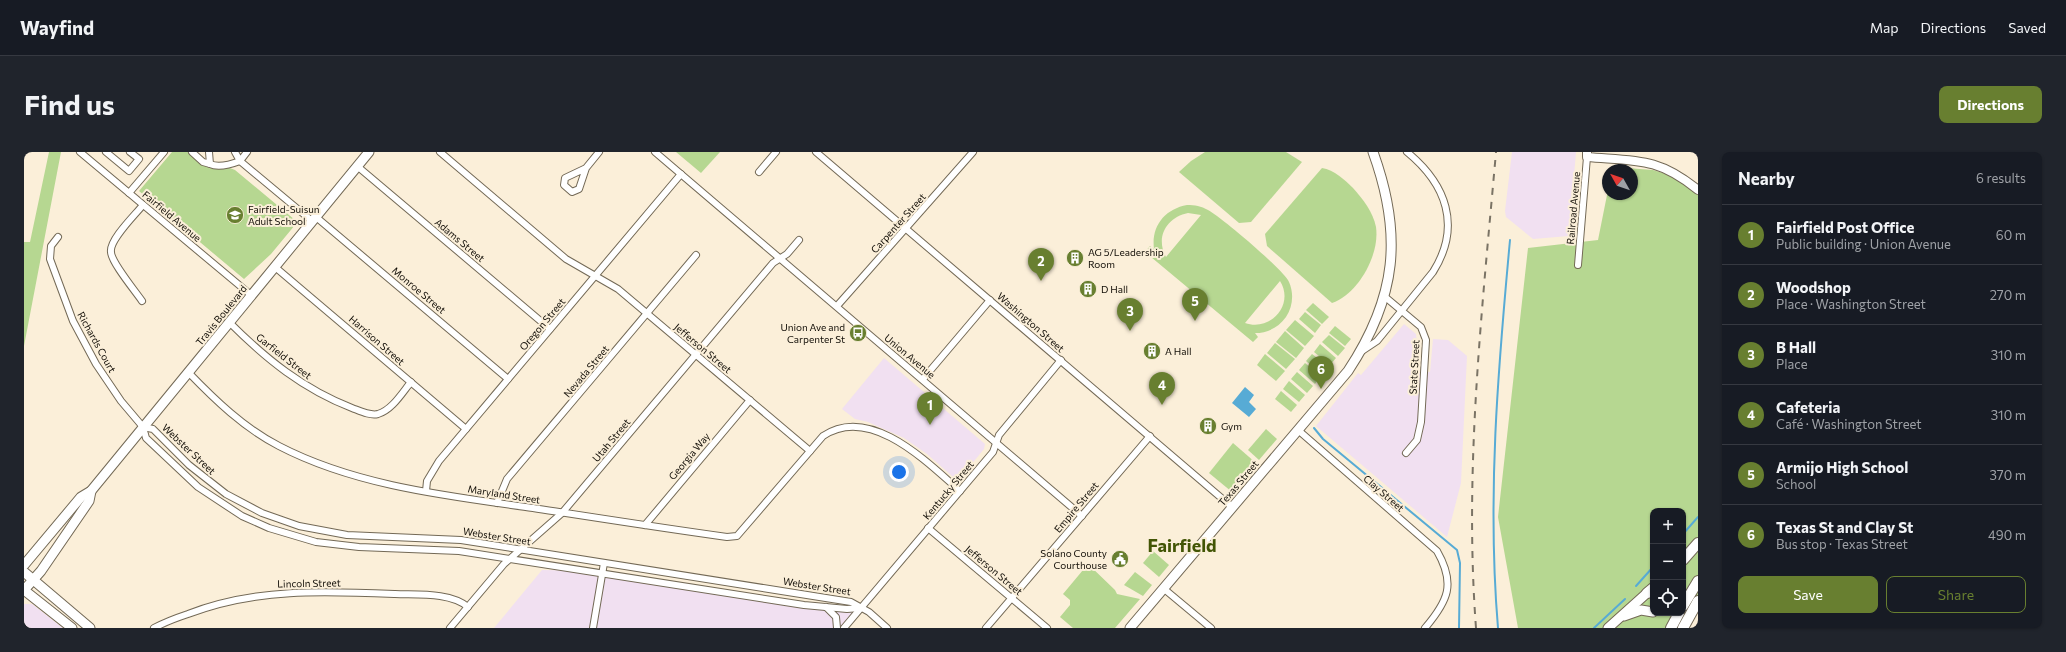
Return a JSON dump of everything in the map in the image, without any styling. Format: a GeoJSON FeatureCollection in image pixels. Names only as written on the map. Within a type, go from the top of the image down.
{"type":"FeatureCollection","features":[{"type":"Feature","properties":{"kind":"highway"},"geometry":{"type":"LineString","coordinates":[[1686,557],[1698,543]]}},
{"type":"Feature","properties":{"kind":"highway"},"geometry":{"type":"LineString","coordinates":[[1686,601],[1698,581]]}},
{"type":"Feature","properties":{"kind":"highway"},"geometry":{"type":"LineString","coordinates":[[1683,628],[1698,601]]}},
{"type":"Feature","properties":{"kind":"highway"},"geometry":{"type":"LineString","coordinates":[[1671,628],[1677,616]]}},
{"type":"Feature","properties":{"kind":"main road","name":"Travis Boulevard"},"geometry":{"type":"LineString","coordinates":[[24,566],[81,497],[91,491],[369,152]]}},
{"type":"Feature","properties":{"kind":"main road","name":"Texas Street"},"geometry":{"type":"LineString","coordinates":[[1130,628],[1348,371],[1361,351],[1376,320],[1384,296],[1389,277],[1392,246],[1391,214],[1383,179],[1373,152]]}},
{"type":"Feature","properties":{"kind":"main road","name":"Travis Boulevard"},"geometry":{"type":"LineString","coordinates":[[24,590],[41,571],[89,500],[91,491]]}},
{"type":"Feature","properties":{"kind":"main road"},"geometry":{"type":"LineString","coordinates":[[24,572],[90,628]]}},
{"type":"Feature","properties":{"kind":"main road"},"geometry":{"type":"LineString","coordinates":[[24,590],[72,628]]}},
{"type":"Feature","properties":{"kind":"main road"},"geometry":{"type":"LineString","coordinates":[[1608,628],[1622,616],[1624,612],[1650,592]]}},
{"type":"Feature","properties":{"kind":"main road"},"geometry":{"type":"LineString","coordinates":[[1622,616],[1627,616],[1641,610],[1650,612]]}},
{"type":"Feature","properties":{"kind":"street","name":"Fairfield Avenue"},"geometry":{"type":"LineString","coordinates":[[80,152],[251,295]]}},
{"type":"Feature","properties":{"kind":"street"},"geometry":{"type":"LineString","coordinates":[[106,152],[129,171],[139,160],[130,152]]}},
{"type":"Feature","properties":{"kind":"street"},"geometry":{"type":"LineString","coordinates":[[129,194],[164,152]]}},
{"type":"Feature","properties":{"kind":"street"},"geometry":{"type":"LineString","coordinates":[[192,152],[203,162],[217,166],[232,164],[240,161],[247,152]]}},
{"type":"Feature","properties":{"kind":"street"},"geometry":{"type":"LineString","coordinates":[[209,152],[210,164]]}},
{"type":"Feature","properties":{"kind":"street"},"geometry":{"type":"LineString","coordinates":[[235,152],[240,161]]}},
{"type":"Feature","properties":{"kind":"street","name":"Jefferson Street"},"geometry":{"type":"LineString","coordinates":[[440,152],[566,259],[618,289],[810,451]]}},
{"type":"Feature","properties":{"kind":"street"},"geometry":{"type":"LineString","coordinates":[[586,168],[599,152]]}},
{"type":"Feature","properties":{"kind":"street","name":"Union Avenue"},"geometry":{"type":"LineString","coordinates":[[656,152],[1082,516]]}},
{"type":"Feature","properties":{"kind":"street"},"geometry":{"type":"LineString","coordinates":[[759,172],[776,152]]}},
{"type":"Feature","properties":{"kind":"street","name":"Washington Street"},"geometry":{"type":"LineString","coordinates":[[816,152],[1232,507]]}},
{"type":"Feature","properties":{"kind":"street","name":"Carpenter Street"},"geometry":{"type":"LineString","coordinates":[[837,306],[973,152]]}},
{"type":"Feature","properties":{"kind":"street","name":"Texas Street"},"geometry":{"type":"LineString","coordinates":[[1361,351],[1378,341],[1433,272],[1442,256],[1446,241],[1447,226],[1444,203],[1436,182],[1421,164],[1406,152]]}},
{"type":"Feature","properties":{"kind":"street"},"geometry":{"type":"LineString","coordinates":[[1587,154],[1652,163],[1675,173],[1698,190]]}},
{"type":"Feature","properties":{"kind":"street","name":"Railroad Avenue"},"geometry":{"type":"LineString","coordinates":[[1578,265],[1587,154]]}},
{"type":"Feature","properties":{"kind":"street","name":"Monroe Street"},"geometry":{"type":"LineString","coordinates":[[240,161],[314,219],[508,379]]}},
{"type":"Feature","properties":{"kind":"street","name":"Adams Street"},"geometry":{"type":"LineString","coordinates":[[357,166],[550,329]]}},
{"type":"Feature","properties":{"kind":"street","name":"Oregon Street"},"geometry":{"type":"LineString","coordinates":[[426,491],[431,473],[466,429],[681,174]]}},
{"type":"Feature","properties":{"kind":"street"},"geometry":{"type":"LineString","coordinates":[[142,301],[114,261],[110,252],[112,244],[118,235],[143,205]]}},
{"type":"Feature","properties":{"kind":"street","name":"Richards Court"},"geometry":{"type":"LineString","coordinates":[[58,236],[51,246],[50,259],[73,321],[100,370],[121,401],[143,427]]}},
{"type":"Feature","properties":{"kind":"street"},"geometry":{"type":"LineString","coordinates":[[780,258],[787,254],[799,240]]}},
{"type":"Feature","properties":{"kind":"street","name":"Nevada Street"},"geometry":{"type":"LineString","coordinates":[[497,503],[507,479],[696,255]]}},
{"type":"Feature","properties":{"kind":"street","name":"Utah Street"},"geometry":{"type":"LineString","coordinates":[[450,628],[509,560],[562,513],[773,263],[780,258]]}},
{"type":"Feature","properties":{"kind":"street","name":"Harrison Street"},"geometry":{"type":"LineString","coordinates":[[275,267],[466,429]]}},
{"type":"Feature","properties":{"kind":"street","name":"State Street"},"geometry":{"type":"LineString","coordinates":[[1384,296],[1422,327],[1426,340],[1420,422],[1417,440],[1406,453]]}},
{"type":"Feature","properties":{"kind":"street"},"geometry":{"type":"LineString","coordinates":[[923,379],[990,300]]}},
{"type":"Feature","properties":{"kind":"street","name":"Garfield Street"},"geometry":{"type":"LineString","coordinates":[[229,322],[254,347],[292,377],[335,401],[367,413],[376,414],[384,412],[411,382]]}},
{"type":"Feature","properties":{"kind":"street","name":"Kentucky Street"},"geometry":{"type":"LineString","coordinates":[[844,628],[993,452],[999,435],[1061,360]]}},
{"type":"Feature","properties":{"kind":"street","name":"Maryland Street"},"geometry":{"type":"LineString","coordinates":[[188,372],[212,397],[238,419],[278,446],[347,475],[374,482],[497,503],[727,537],[737,536],[775,494],[810,451]]}},
{"type":"Feature","properties":{"kind":"street","name":"Georgia Way"},"geometry":{"type":"LineString","coordinates":[[645,525],[750,400]]}},
{"type":"Feature","properties":{"kind":"street"},"geometry":{"type":"LineString","coordinates":[[810,451],[823,436],[834,428],[843,426],[862,427],[890,437],[907,447],[960,491]]}},
{"type":"Feature","properties":{"kind":"street","name":"Webster Street"},"geometry":{"type":"LineString","coordinates":[[143,427],[153,429],[189,465],[226,494],[257,511],[283,521],[319,531],[347,535],[461,540],[851,602],[869,612],[887,628]]}},
{"type":"Feature","properties":{"kind":"street","name":"Webster Street"},"geometry":{"type":"LineString","coordinates":[[143,427],[148,439],[198,487],[242,516],[269,528],[316,542],[343,546],[459,551],[509,560],[826,607],[860,608]]}},
{"type":"Feature","properties":{"kind":"street","name":"Clay Street"},"geometry":{"type":"LineString","coordinates":[[1298,430],[1437,552],[1444,563],[1448,576],[1447,596],[1440,610],[1425,628]]}},
{"type":"Feature","properties":{"kind":"street","name":"Empire Street"},"geometry":{"type":"LineString","coordinates":[[986,628],[1150,436]]}},
{"type":"Feature","properties":{"kind":"street","name":"Jefferson Street"},"geometry":{"type":"LineString","coordinates":[[928,528],[1047,628]]}},
{"type":"Feature","properties":{"kind":"street"},"geometry":{"type":"LineString","coordinates":[[593,628],[604,563]]}},
{"type":"Feature","properties":{"kind":"street"},"geometry":{"type":"LineString","coordinates":[[1163,588],[1210,628]]}},
{"type":"Feature","properties":{"kind":"street","name":"Lincoln Street"},"geometry":{"type":"LineString","coordinates":[[154,628],[203,608],[241,598],[274,593],[323,591],[417,595],[453,598],[468,607]]}},
{"type":"Feature","properties":{"kind":"street","name":"Webster Street"},"geometry":{"type":"LineString","coordinates":[[826,607],[836,616],[837,628]]}},
{"type":"Feature","properties":{"kind":"shaded area"},"geometry":{"type":"Polygon","coordinates":[[[1512,152],[1576,152],[1569,236],[1533,239],[1506,217],[1505,211],[1512,152]]]}},
{"type":"Feature","properties":{"kind":"shaded area"},"geometry":{"type":"Polygon","coordinates":[[[1404,324],[1416,334],[1418,354],[1416,371],[1430,372],[1433,339],[1448,340],[1467,356],[1461,483],[1447,537],[1316,426],[1358,373],[1361,375],[1404,324]]]}},
{"type":"Feature","properties":{"kind":"shaded area"},"geometry":{"type":"Polygon","coordinates":[[[884,358],[985,444],[984,449],[961,477],[957,478],[952,476],[927,454],[904,438],[868,422],[855,419],[842,409],[884,358]]]}},
{"type":"Feature","properties":{"kind":"shaded area"},"geometry":{"type":"Polygon","coordinates":[[[542,570],[604,571],[854,612],[841,628],[494,628],[542,570]]]}},
{"type":"Feature","properties":{"kind":"shaded area"},"geometry":{"type":"Polygon","coordinates":[[[24,604],[32,604],[63,628],[24,628],[24,604]]]}},
{"type":"Feature","properties":{"kind":"green space"},"geometry":{"type":"Polygon","coordinates":[[[49,152],[61,152],[24,346],[24,242],[30,242],[49,152]]]}},
{"type":"Feature","properties":{"kind":"green space","name":"Fairfield-Suisun Adult School"},"geometry":{"type":"Polygon","coordinates":[[[172,152],[188,152],[209,168],[230,168],[235,170],[295,220],[293,223],[295,225],[271,254],[244,279],[139,191],[172,152]]]}},
{"type":"Feature","properties":{"kind":"green space"},"geometry":{"type":"Polygon","coordinates":[[[676,152],[720,152],[701,173],[676,152]]]}},
{"type":"Feature","properties":{"kind":"green space"},"geometry":{"type":"Polygon","coordinates":[[[1205,152],[1286,152],[1302,162],[1251,222],[1239,223],[1179,172],[1191,161],[1205,152]]]}},
{"type":"Feature","properties":{"kind":"green space"},"geometry":{"type":"Polygon","coordinates":[[[1322,168],[1335,173],[1353,188],[1373,216],[1376,227],[1374,249],[1371,261],[1365,272],[1350,291],[1342,298],[1332,303],[1267,246],[1265,234],[1322,168]]]}},
{"type":"Feature","properties":{"kind":"green space"},"geometry":{"type":"Polygon","coordinates":[[[1638,169],[1653,170],[1679,178],[1698,195],[1698,595],[1686,610],[1686,508],[1650,508],[1650,616],[1681,616],[1672,628],[1518,628],[1498,517],[1528,248],[1598,240],[1606,200],[1638,200],[1638,169]]]}},
{"type":"Feature","properties":{"kind":"green space"},"geometry":{"type":"Polygon","coordinates":[[[1193,205],[1208,210],[1252,244],[1285,276],[1291,286],[1292,300],[1286,317],[1276,327],[1268,331],[1255,333],[1258,337],[1253,342],[1145,252],[1150,246],[1154,249],[1155,233],[1161,220],[1172,210],[1179,207],[1193,205]],[[1188,213],[1174,219],[1165,229],[1162,242],[1166,257],[1201,215],[1188,213]],[[1280,281],[1245,323],[1254,325],[1263,324],[1278,314],[1284,299],[1284,290],[1280,281]]]}},
{"type":"Feature","properties":{"kind":"green space"},"geometry":{"type":"Polygon","coordinates":[[[1313,303],[1329,317],[1322,324],[1306,310],[1313,303]]]}},
{"type":"Feature","properties":{"kind":"green space"},"geometry":{"type":"Polygon","coordinates":[[[1305,312],[1321,325],[1315,333],[1299,319],[1305,312]]]}},
{"type":"Feature","properties":{"kind":"green space"},"geometry":{"type":"Polygon","coordinates":[[[1295,320],[1314,336],[1305,346],[1286,330],[1295,320]]]}},
{"type":"Feature","properties":{"kind":"green space"},"geometry":{"type":"Polygon","coordinates":[[[1335,326],[1351,339],[1345,346],[1329,333],[1335,326]]]}},
{"type":"Feature","properties":{"kind":"green space"},"geometry":{"type":"Polygon","coordinates":[[[1285,331],[1304,348],[1296,358],[1276,342],[1285,331]]]}},
{"type":"Feature","properties":{"kind":"green space"},"geometry":{"type":"Polygon","coordinates":[[[1329,335],[1345,348],[1338,356],[1322,342],[1329,335]]]}},
{"type":"Feature","properties":{"kind":"green space"},"geometry":{"type":"Polygon","coordinates":[[[1275,343],[1295,359],[1286,369],[1267,353],[1275,343]]]}},
{"type":"Feature","properties":{"kind":"green space"},"geometry":{"type":"Polygon","coordinates":[[[1320,344],[1336,358],[1330,365],[1314,352],[1320,344]]]}},
{"type":"Feature","properties":{"kind":"green space"},"geometry":{"type":"Polygon","coordinates":[[[1265,354],[1285,371],[1276,381],[1257,365],[1265,354]]]}},
{"type":"Feature","properties":{"kind":"green space"},"geometry":{"type":"Polygon","coordinates":[[[1312,354],[1329,367],[1322,375],[1306,361],[1312,354]]]}},
{"type":"Feature","properties":{"kind":"green space"},"geometry":{"type":"Polygon","coordinates":[[[1305,363],[1321,376],[1315,384],[1299,370],[1305,363]]]}},
{"type":"Feature","properties":{"kind":"green space"},"geometry":{"type":"Polygon","coordinates":[[[1297,372],[1313,386],[1307,393],[1291,379],[1297,372]]]}},
{"type":"Feature","properties":{"kind":"green space"},"geometry":{"type":"Polygon","coordinates":[[[1289,381],[1305,395],[1299,402],[1283,389],[1289,381]]]}},
{"type":"Feature","properties":{"kind":"green space"},"geometry":{"type":"Polygon","coordinates":[[[1281,391],[1297,405],[1291,412],[1275,399],[1281,391]]]}},
{"type":"Feature","properties":{"kind":"green space"},"geometry":{"type":"Polygon","coordinates":[[[1266,429],[1277,439],[1259,460],[1248,450],[1266,429]]]}},
{"type":"Feature","properties":{"kind":"green space"},"geometry":{"type":"Polygon","coordinates":[[[1233,443],[1256,463],[1232,492],[1209,473],[1233,443]]]}},
{"type":"Feature","properties":{"kind":"green space"},"geometry":{"type":"Polygon","coordinates":[[[1153,551],[1169,565],[1159,577],[1143,563],[1153,551]]]}},
{"type":"Feature","properties":{"kind":"green space"},"geometry":{"type":"Polygon","coordinates":[[[1088,564],[1115,590],[1117,594],[1140,599],[1115,628],[1073,628],[1060,617],[1070,605],[1070,600],[1063,594],[1088,564]]]}},
{"type":"Feature","properties":{"kind":"green space"},"geometry":{"type":"Polygon","coordinates":[[[1135,572],[1152,585],[1143,596],[1124,585],[1135,572]]]}},
{"type":"Feature","properties":{"kind":"water"},"geometry":{"type":"Polygon","coordinates":[[[1245,387],[1254,395],[1249,402],[1256,409],[1249,417],[1232,403],[1245,387]]]}},
{"type":"Feature","properties":{"kind":"waterway"},"geometry":{"type":"LineString","coordinates":[[1498,628],[1494,531],[1495,434],[1510,240]]}},
{"type":"Feature","properties":{"kind":"waterway"},"geometry":{"type":"LineString","coordinates":[[1314,428],[1323,439],[1457,550],[1460,563],[1459,628]]}},
{"type":"Feature","properties":{"kind":"waterway"},"geometry":{"type":"LineString","coordinates":[[1686,531],[1698,517]]}},
{"type":"Feature","properties":{"kind":"waterway"},"geometry":{"type":"LineString","coordinates":[[1636,586],[1650,570]]}},
{"type":"Feature","properties":{"kind":"waterway"},"geometry":{"type":"LineString","coordinates":[[1594,628],[1625,599]]}},
{"type":"Feature","properties":{"kind":"railway"},"geometry":{"type":"LineString","coordinates":[[1476,628],[1472,509],[1473,449],[1480,331],[1496,152]]}},
{"type":"Feature","properties":{"kind":"place","name":"Fairfield-Suisun Adult School"},"geometry":{"type":"Point","coordinates":[235,215]}},
{"type":"Feature","properties":{"kind":"place","name":"AG 5/Leadership Room"},"geometry":{"type":"Point","coordinates":[1075,258]}},
{"type":"Feature","properties":{"kind":"place","name":"Woodshop"},"geometry":{"type":"Point","coordinates":[1041,281]}},
{"type":"Feature","properties":{"kind":"place","name":"D Hall"},"geometry":{"type":"Point","coordinates":[1088,289]}},
{"type":"Feature","properties":{"kind":"place","name":"Armijo High School"},"geometry":{"type":"Point","coordinates":[1195,321]}},
{"type":"Feature","properties":{"kind":"place","name":"B Hall"},"geometry":{"type":"Point","coordinates":[1130,331]}},
{"type":"Feature","properties":{"kind":"place","name":"Union Ave and Carpenter St"},"geometry":{"type":"Point","coordinates":[858,333]}},
{"type":"Feature","properties":{"kind":"place","name":"A Hall"},"geometry":{"type":"Point","coordinates":[1152,351]}},
{"type":"Feature","properties":{"kind":"place","name":"Texas St and Clay St"},"geometry":{"type":"Point","coordinates":[1321,389]}},
{"type":"Feature","properties":{"kind":"place","name":"Cafeteria"},"geometry":{"type":"Point","coordinates":[1162,405]}},
{"type":"Feature","properties":{"kind":"place","name":"Fairfield Post Office"},"geometry":{"type":"Point","coordinates":[930,425]}},
{"type":"Feature","properties":{"kind":"place","name":"Gym"},"geometry":{"type":"Point","coordinates":[1208,426]}},
{"type":"Feature","properties":{"kind":"place","name":"Solano County Courthouse"},"geometry":{"type":"Point","coordinates":[1120,559]}},
{"type":"Feature","properties":{"kind":"district","name":"Fairfield"},"geometry":{"type":"Point","coordinates":[1182,545]}}]}
